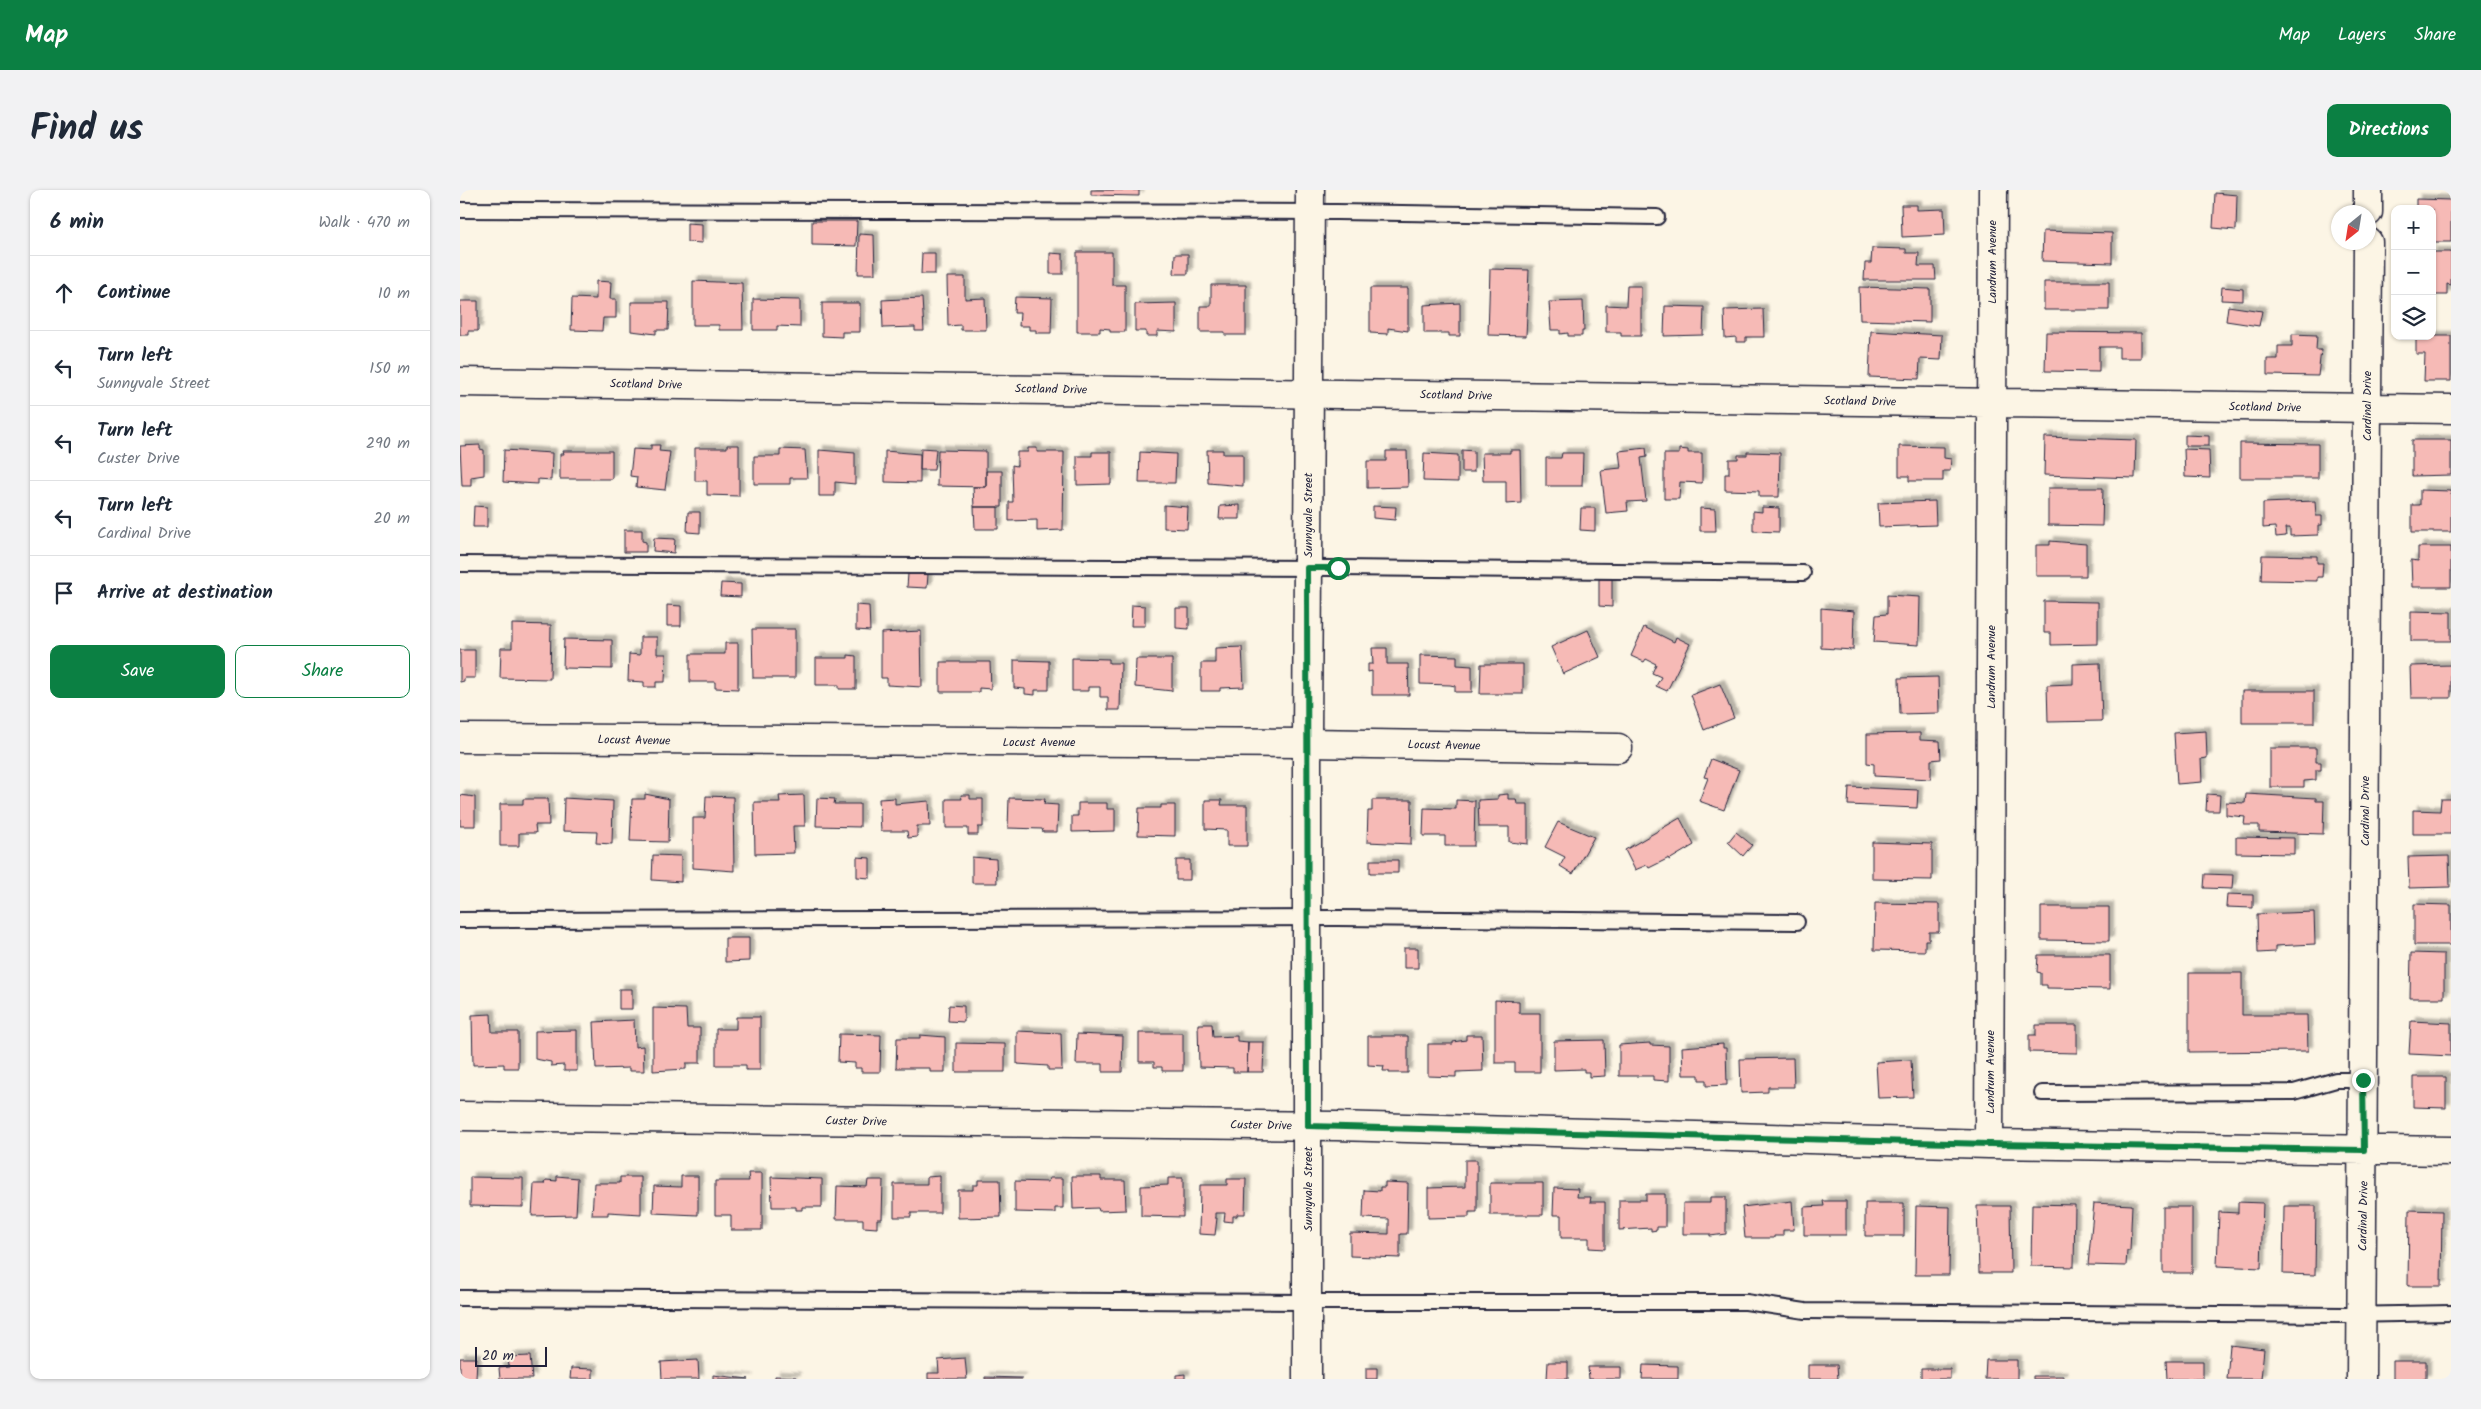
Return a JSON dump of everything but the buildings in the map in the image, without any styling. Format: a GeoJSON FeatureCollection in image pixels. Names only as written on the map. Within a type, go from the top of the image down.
{"type":"FeatureCollection","features":[{"type":"Feature","properties":{"kind":"street","name":"Landrum Avenue"},"geometry":{"type":"LineString","coordinates":[[1989,1144],[1993,190]]}},
{"type":"Feature","properties":{"kind":"street"},"geometry":{"type":"LineString","coordinates":[[2368,190],[2368,205]]}},
{"type":"Feature","properties":{"kind":"street","name":"Sunnyvale Street"},"geometry":{"type":"LineString","coordinates":[[1307,1379],[1308,919],[1306,743],[1309,201]]}},
{"type":"Feature","properties":{"kind":"street","name":"Cardinal Drive"},"geometry":{"type":"LineString","coordinates":[[2361,1379],[2364,1150],[2368,250]]}},
{"type":"Feature","properties":{"kind":"street","name":"Scotland Drive"},"geometry":{"type":"LineString","coordinates":[[460,382],[2451,409]]}},
{"type":"Feature","properties":{"kind":"street","name":"Locust Avenue"},"geometry":{"type":"LineString","coordinates":[[460,738],[1306,743],[1618,748]]}},
{"type":"Feature","properties":{"kind":"street","name":"Custer Drive"},"geometry":{"type":"LineString","coordinates":[[460,1116],[1308,1126],[1989,1144],[2451,1151]]}},
{"type":"Feature","properties":{"kind":"lane"},"geometry":{"type":"LineString","coordinates":[[460,210],[1309,201],[1657,217]]}},
{"type":"Feature","properties":{"kind":"lane"},"geometry":{"type":"LineString","coordinates":[[460,564],[1307,568],[1803,573]]}},
{"type":"Feature","properties":{"kind":"lane"},"geometry":{"type":"LineString","coordinates":[[460,920],[1308,919],[1797,922]]}},
{"type":"Feature","properties":{"kind":"lane"},"geometry":{"type":"LineString","coordinates":[[2042,1094],[2294,1092],[2336,1080],[2363,1080]]}},
{"type":"Feature","properties":{"kind":"lane"},"geometry":{"type":"LineString","coordinates":[[460,1298],[1746,1302],[1805,1311],[2451,1313]]}},
{"type":"Feature","properties":{"kind":"route"},"geometry":{"type":"LineString","coordinates":[[1338,568],[1307,568],[1308,1126],[1989,1144],[2364,1150],[2363,1080]]}}]}
